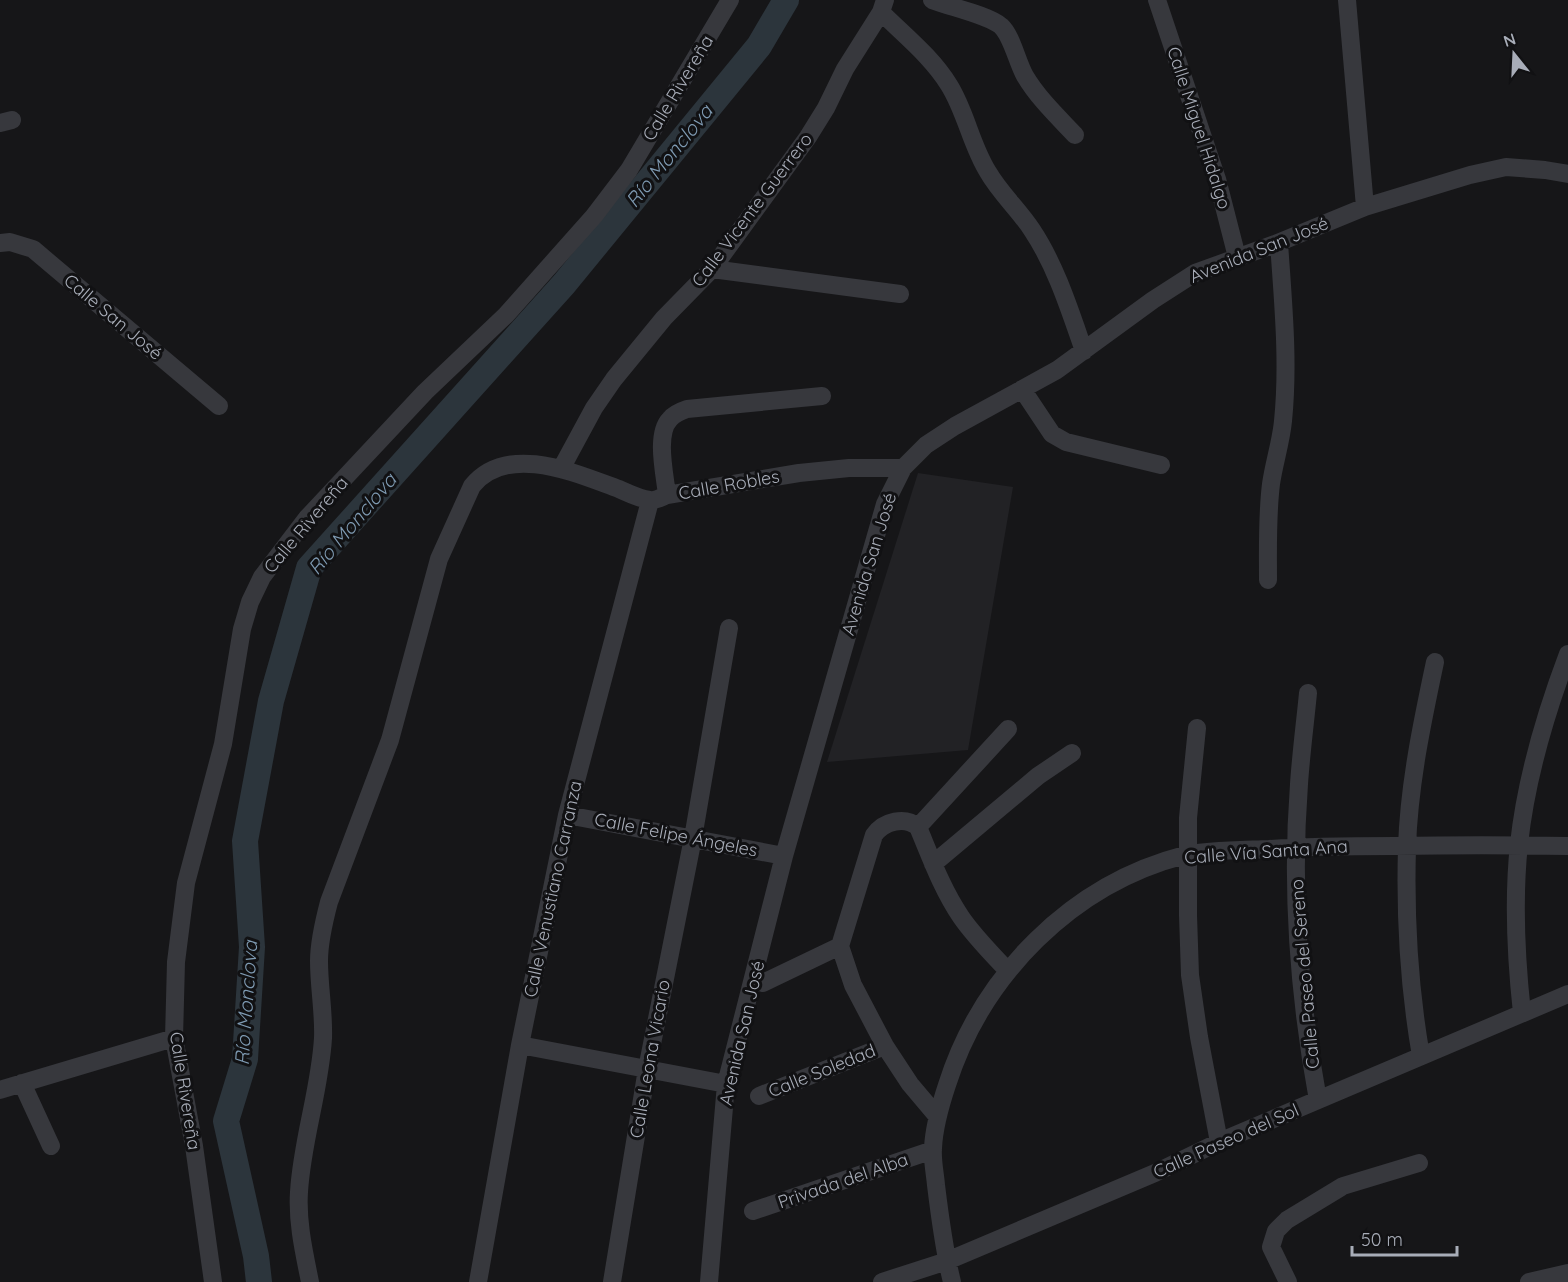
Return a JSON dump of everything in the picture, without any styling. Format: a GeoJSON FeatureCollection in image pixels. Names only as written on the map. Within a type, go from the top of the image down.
{"type":"FeatureCollection","features":[{"type":"Feature","properties":{"kind":"street","name":"Calle Rivereña"},"geometry":{"type":"LineString","coordinates":[[213,1282],[194,1146],[174,1038],[176,962],[186,883],[223,744],[242,629],[250,602],[262,577],[280,552],[322,502],[418,399],[506,315],[594,216],[629,170],[730,0]]}},
{"type":"Feature","properties":{"kind":"street"},"geometry":{"type":"LineString","coordinates":[[932,0],[988,19],[1000,26],[1007,34],[1024,75],[1032,87],[1075,135]]}},
{"type":"Feature","properties":{"kind":"street","name":"Calle Miguel Hidalgo"},"geometry":{"type":"LineString","coordinates":[[1156,0],[1217,179],[1237,257]]}},
{"type":"Feature","properties":{"kind":"street"},"geometry":{"type":"LineString","coordinates":[[1347,0],[1365,207]]}},
{"type":"Feature","properties":{"kind":"street"},"geometry":{"type":"LineString","coordinates":[[883,6],[950,85],[980,159],[992,180],[1032,231],[1045,252],[1084,351]]}},
{"type":"Feature","properties":{"kind":"street","name":"Calle Vicente Guerrero"},"geometry":{"type":"LineString","coordinates":[[561,469],[594,408],[614,379],[664,318],[712,269],[812,131],[845,69],[883,6]]}},
{"type":"Feature","properties":{"kind":"street","name":"Avenida San José"},"geometry":{"type":"LineString","coordinates":[[709,1282],[726,1084],[784,856],[885,504],[903,468],[926,445],[1057,370],[1153,300],[1195,273],[1279,243],[1365,207],[1435,184],[1506,167],[1568,174]]}},
{"type":"Feature","properties":{"kind":"street","name":"Calle San José"},"geometry":{"type":"LineString","coordinates":[[0,243],[9,242],[33,249],[219,406]]}},
{"type":"Feature","properties":{"kind":"street"},"geometry":{"type":"LineString","coordinates":[[1268,580],[1267,524],[1283,422],[1285,375],[1285,331],[1279,243]]}},
{"type":"Feature","properties":{"kind":"street"},"geometry":{"type":"LineString","coordinates":[[712,269],[900,294]]}},
{"type":"Feature","properties":{"kind":"street"},"geometry":{"type":"LineString","coordinates":[[1022,389],[1052,434],[1066,442],[1161,465]]}},
{"type":"Feature","properties":{"kind":"street","name":"Calle Venustiano Carranza"},"geometry":{"type":"LineString","coordinates":[[478,1282],[520,1045],[567,815],[659,498],[662,437],[670,419],[687,409],[822,396]]}},
{"type":"Feature","properties":{"kind":"street","name":"Calle Robles"},"geometry":{"type":"LineString","coordinates":[[310,1282],[299,1220],[298,1192],[321,1061],[323,1037],[319,959],[321,938],[329,902],[390,740],[440,559],[472,486],[480,476],[490,470],[534,464],[561,469],[659,498],[799,472],[849,468],[903,468]]}},
{"type":"Feature","properties":{"kind":"street","name":"Calle Leona Vicario"},"geometry":{"type":"LineString","coordinates":[[612,1282],[647,1069],[693,838],[729,628]]}},
{"type":"Feature","properties":{"kind":"street"},"geometry":{"type":"LineString","coordinates":[[1522,1013],[1518,979],[1516,908],[1519,845],[1537,747],[1568,654]]}},
{"type":"Feature","properties":{"kind":"street"},"geometry":{"type":"LineString","coordinates":[[1421,1056],[1408,949],[1407,846],[1421,729],[1435,662]]}},
{"type":"Feature","properties":{"kind":"street","name":"Calle Paseo del Sereno"},"geometry":{"type":"LineString","coordinates":[[1308,693],[1299,785],[1296,847],[1300,956],[1311,1061],[1318,1100]]}},
{"type":"Feature","properties":{"kind":"street"},"geometry":{"type":"LineString","coordinates":[[1197,728],[1188,818],[1190,975],[1219,1142]]}},
{"type":"Feature","properties":{"kind":"street"},"geometry":{"type":"LineString","coordinates":[[918,827],[1008,729]]}},
{"type":"Feature","properties":{"kind":"street"},"geometry":{"type":"LineString","coordinates":[[933,864],[1038,776],[1072,753]]}},
{"type":"Feature","properties":{"kind":"street","name":"Calle Felipe Ángeles"},"geometry":{"type":"LineString","coordinates":[[567,815],[784,856]]}},
{"type":"Feature","properties":{"kind":"street"},"geometry":{"type":"LineString","coordinates":[[937,1116],[910,1084],[885,1047],[854,985],[840,946],[874,835],[883,825],[907,822],[918,827],[942,885],[960,916],[1007,970]]}},
{"type":"Feature","properties":{"kind":"street","name":"Calle Vía Santa Ana"},"geometry":{"type":"LineString","coordinates":[[952,1282],[947,1261],[933,1150],[937,1116],[952,1068],[964,1039],[982,1006],[1007,970],[1036,939],[1069,911],[1107,886],[1151,866],[1187,854],[1296,847],[1568,846]]}},
{"type":"Feature","properties":{"kind":"street"},"geometry":{"type":"LineString","coordinates":[[763,983],[840,946]]}},
{"type":"Feature","properties":{"kind":"street","name":"Calle Paseo del Sol"},"geometry":{"type":"LineString","coordinates":[[882,1282],[947,1261],[1155,1173],[1219,1142],[1568,994]]}},
{"type":"Feature","properties":{"kind":"street"},"geometry":{"type":"LineString","coordinates":[[0,1090],[174,1038]]}},
{"type":"Feature","properties":{"kind":"street"},"geometry":{"type":"LineString","coordinates":[[520,1045],[726,1084]]}},
{"type":"Feature","properties":{"kind":"street","name":"Calle Soledad"},"geometry":{"type":"LineString","coordinates":[[759,1096],[885,1047]]}},
{"type":"Feature","properties":{"kind":"street"},"geometry":{"type":"LineString","coordinates":[[22,1083],[51,1146]]}},
{"type":"Feature","properties":{"kind":"street","name":"Privada del Alba"},"geometry":{"type":"LineString","coordinates":[[753,1211],[933,1150]]}},
{"type":"Feature","properties":{"kind":"street"},"geometry":{"type":"LineString","coordinates":[[1288,1282],[1271,1247],[1276,1231],[1287,1220],[1343,1186],[1419,1162]]}},
{"type":"Feature","properties":{"kind":"street"},"geometry":{"type":"LineString","coordinates":[[1529,1282],[1568,1273]]}},
{"type":"Feature","properties":{"kind":"shaded area"},"geometry":{"type":"Polygon","coordinates":[[[918,473],[1013,487],[968,750],[827,762],[918,473]]]}},
{"type":"Feature","properties":{"kind":"waterway","name":"Río Monclova"},"geometry":{"type":"LineString","coordinates":[[259,1282],[256,1256],[226,1121],[245,1059],[252,947],[245,841],[271,701],[309,568],[564,284],[759,46],[786,0]]}}]}
